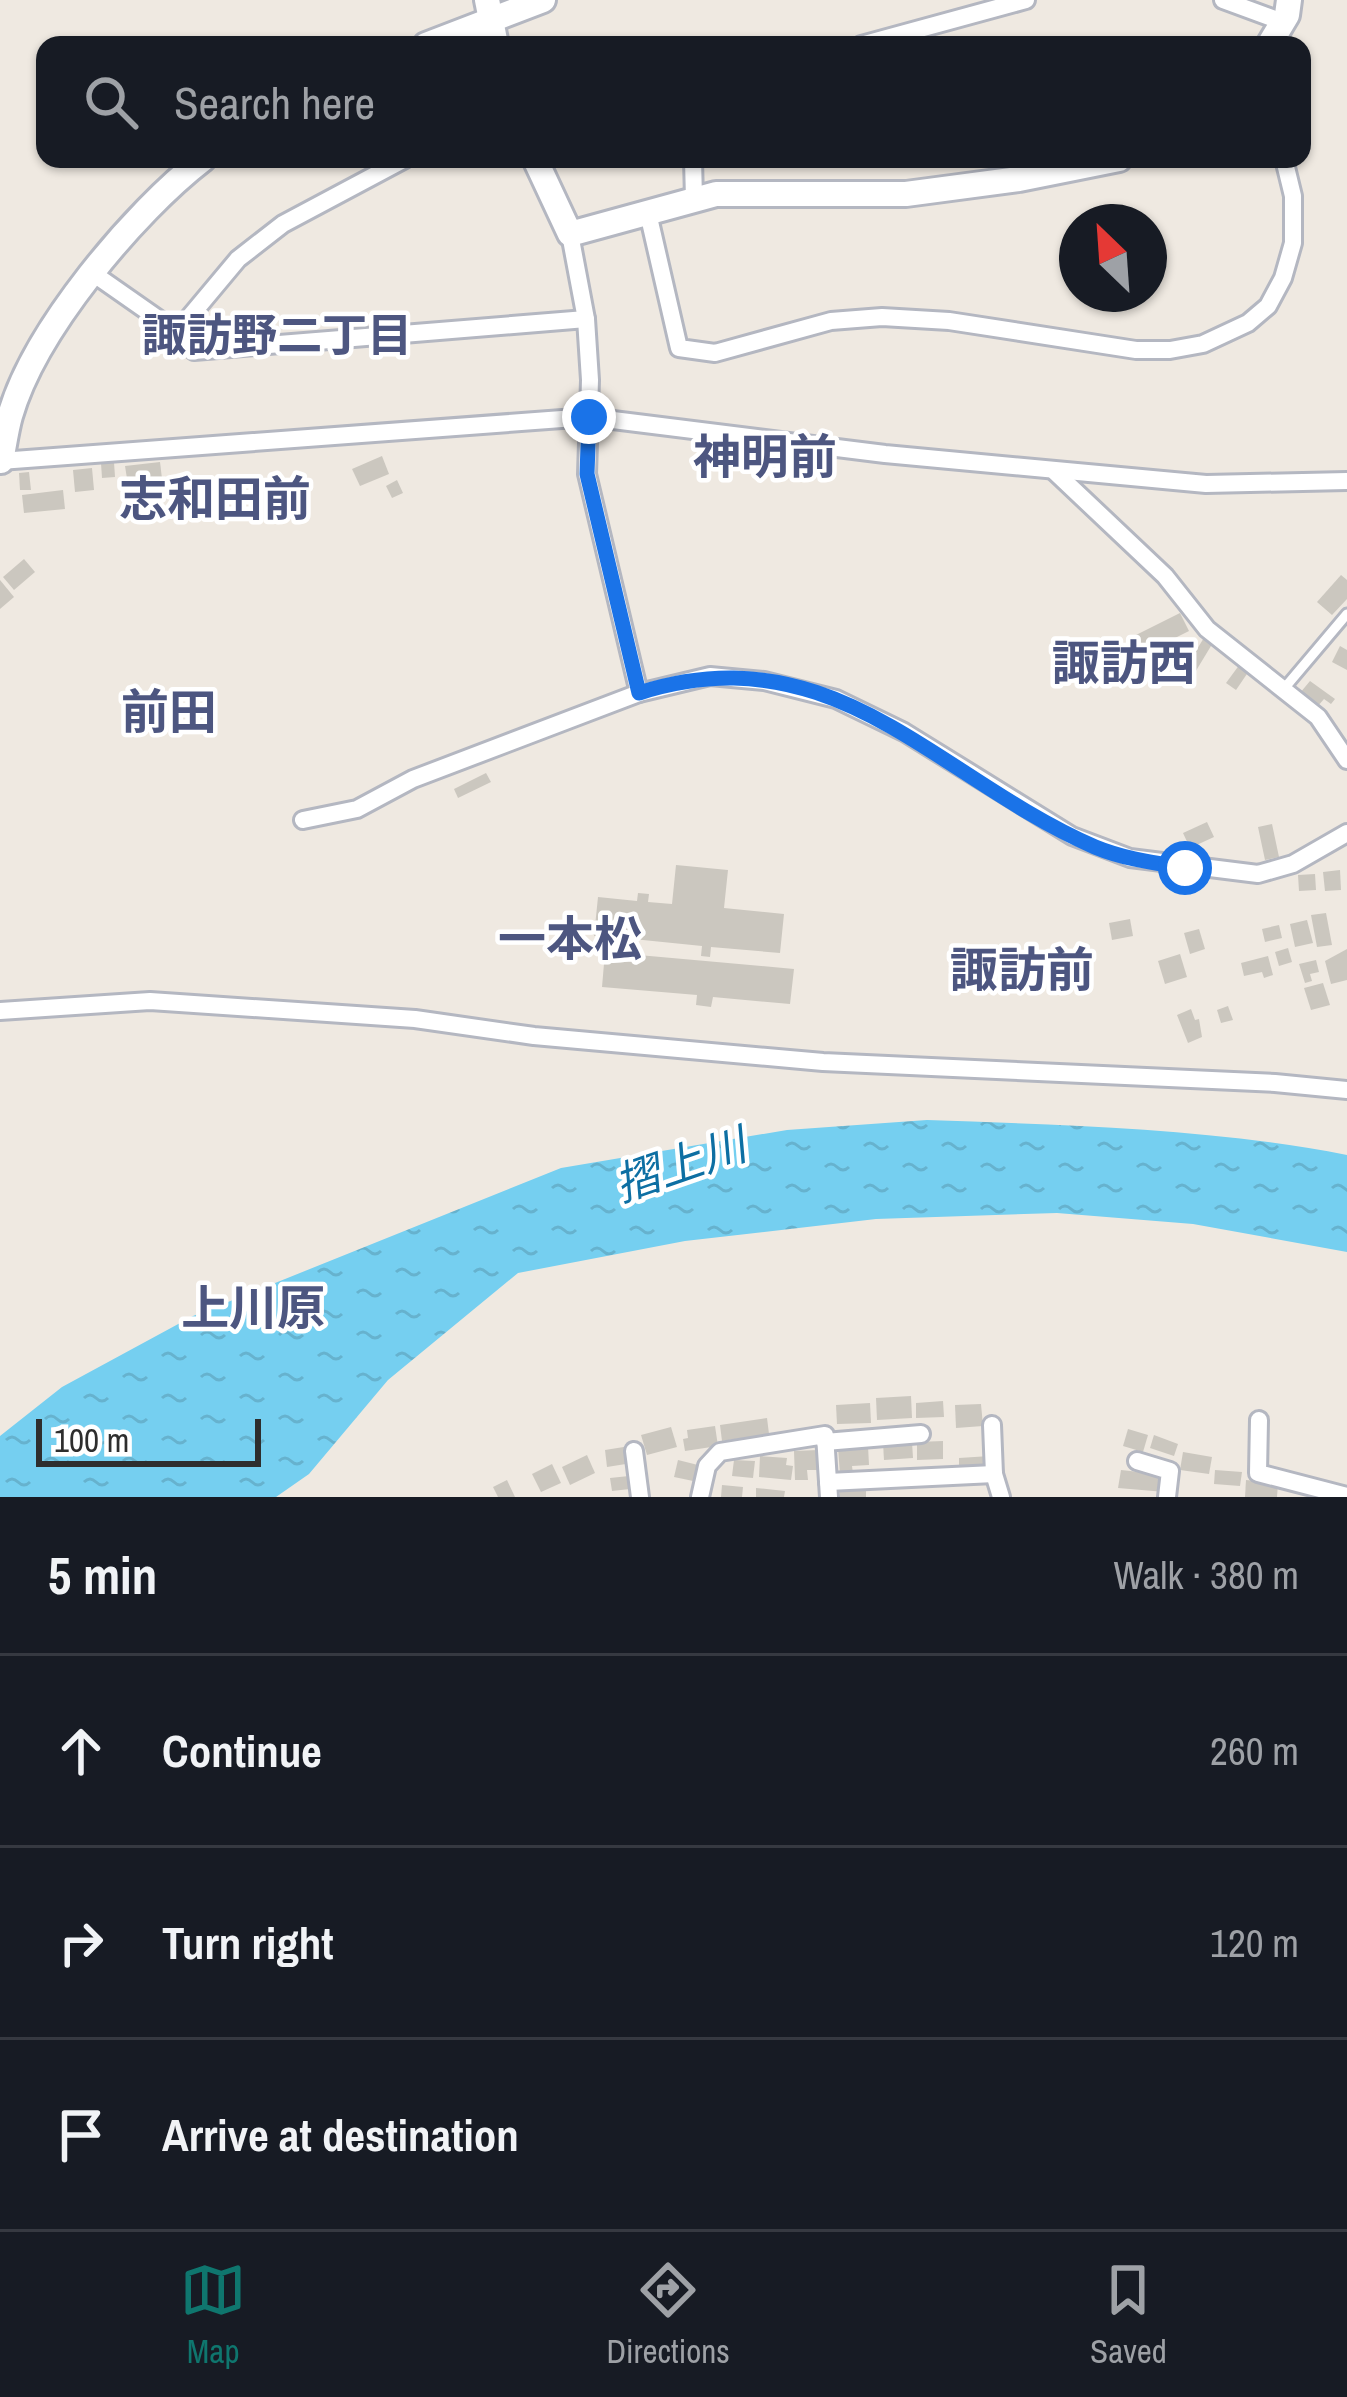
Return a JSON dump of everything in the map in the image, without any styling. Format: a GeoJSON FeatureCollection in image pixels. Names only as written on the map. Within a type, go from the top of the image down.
{"type":"FeatureCollection","features":[{"type":"Feature","properties":{"kind":"street"},"geometry":{"type":"LineString","coordinates":[[442,36],[489,9],[543,0]]}},
{"type":"Feature","properties":{"kind":"street"},"geometry":{"type":"LineString","coordinates":[[894,36],[1026,0]]}},
{"type":"Feature","properties":{"kind":"street"},"geometry":{"type":"LineString","coordinates":[[1223,0],[1286,11]]}},
{"type":"Feature","properties":{"kind":"street"},"geometry":{"type":"LineString","coordinates":[[191,168],[167,187],[45,338],[10,413],[0,461],[589,417],[1055,472],[1206,484],[1347,481]]}},
{"type":"Feature","properties":{"kind":"street"},"geometry":{"type":"LineString","coordinates":[[177,332],[238,259],[283,224],[389,168]]}},
{"type":"Feature","properties":{"kind":"street"},"geometry":{"type":"LineString","coordinates":[[539,168],[570,234],[586,320],[587,474],[639,693]]}},
{"type":"Feature","properties":{"kind":"street"},"geometry":{"type":"LineString","coordinates":[[693,168],[694,199]]}},
{"type":"Feature","properties":{"kind":"street"},"geometry":{"type":"LineString","coordinates":[[570,234],[716,194],[906,194],[1074,168]]}},
{"type":"Feature","properties":{"kind":"street"},"geometry":{"type":"LineString","coordinates":[[648,213],[679,348],[715,353],[831,321],[882,317],[949,321],[1136,350],[1170,350],[1203,344],[1248,323],[1268,306],[1283,278],[1293,243],[1293,196],[1286,168]]}},
{"type":"Feature","properties":{"kind":"street"},"geometry":{"type":"LineString","coordinates":[[94,274],[177,332],[194,351],[586,320]]}},
{"type":"Feature","properties":{"kind":"street"},"geometry":{"type":"LineString","coordinates":[[1055,472],[1165,576],[1207,629],[1318,717],[1347,760]]}},
{"type":"Feature","properties":{"kind":"street"},"geometry":{"type":"LineString","coordinates":[[303,820],[358,809],[413,779],[639,693],[710,676],[764,681],[836,698],[920,742],[1072,836],[1130,859],[1258,874],[1292,864],[1339,837],[1347,859]]}},
{"type":"Feature","properties":{"kind":"street"},"geometry":{"type":"LineString","coordinates":[[0,1011],[149,1001],[416,1019],[534,1036],[823,1062],[1347,1090]]}},
{"type":"Feature","properties":{"kind":"street"},"geometry":{"type":"LineString","coordinates":[[1259,1420],[1258,1473],[1347,1496]]}},
{"type":"Feature","properties":{"kind":"street"},"geometry":{"type":"LineString","coordinates":[[992,1425],[994,1474],[1001,1497]]}},
{"type":"Feature","properties":{"kind":"street"},"geometry":{"type":"LineString","coordinates":[[700,1497],[707,1466],[720,1452],[825,1435],[829,1490],[994,1474]]}},
{"type":"Feature","properties":{"kind":"street"},"geometry":{"type":"LineString","coordinates":[[825,1442],[921,1435]]}},
{"type":"Feature","properties":{"kind":"street"},"geometry":{"type":"LineString","coordinates":[[634,1451],[640,1497]]}},
{"type":"Feature","properties":{"kind":"street"},"geometry":{"type":"LineString","coordinates":[[1137,1461],[1170,1471],[1167,1497]]}},
{"type":"Feature","properties":{"kind":"lane"},"geometry":{"type":"LineString","coordinates":[[1282,691],[1347,614]]}},
{"type":"Feature","properties":{"kind":"water","name":"摺上川"},"geometry":{"type":"Polygon","coordinates":[[[927,1120],[1191,1133],[1347,1155],[1347,1252],[1193,1224],[1057,1213],[876,1219],[685,1241],[518,1273],[388,1380],[309,1474],[276,1497],[0,1497],[0,1436],[62,1387],[193,1316],[561,1168],[787,1130],[927,1120]]]}},
{"type":"Feature","properties":{"kind":"building"},"geometry":{"type":"Polygon","coordinates":[[[382,456],[389,474],[360,486],[352,469],[382,456]]]}},
{"type":"Feature","properties":{"kind":"building"},"geometry":{"type":"Polygon","coordinates":[[[114,462],[115,477],[102,478],[101,463],[114,462]]]}},
{"type":"Feature","properties":{"kind":"building"},"geometry":{"type":"Polygon","coordinates":[[[160,462],[163,487],[129,491],[125,466],[160,462]]]}},
{"type":"Feature","properties":{"kind":"building"},"geometry":{"type":"Polygon","coordinates":[[[92,468],[94,490],[75,492],[73,470],[92,468]]]}},
{"type":"Feature","properties":{"kind":"building"},"geometry":{"type":"Polygon","coordinates":[[[29,472],[31,490],[20,490],[19,473],[29,472]]]}},
{"type":"Feature","properties":{"kind":"building"},"geometry":{"type":"Polygon","coordinates":[[[397,480],[403,493],[392,498],[386,486],[397,480]]]}},
{"type":"Feature","properties":{"kind":"building"},"geometry":{"type":"Polygon","coordinates":[[[63,490],[65,509],[24,513],[22,495],[63,490]]]}},
{"type":"Feature","properties":{"kind":"building"},"geometry":{"type":"Polygon","coordinates":[[[24,559],[35,572],[14,590],[3,577],[24,559]]]}},
{"type":"Feature","properties":{"kind":"building"},"geometry":{"type":"Polygon","coordinates":[[[1341,575],[1347,580],[1347,599],[1332,615],[1317,602],[1341,575]]]}},
{"type":"Feature","properties":{"kind":"building"},"geometry":{"type":"Polygon","coordinates":[[[0,580],[14,597],[0,609],[0,580]]]}},
{"type":"Feature","properties":{"kind":"building"},"geometry":{"type":"Polygon","coordinates":[[[1180,613],[1189,631],[1143,654],[1134,636],[1180,613]]]}},
{"type":"Feature","properties":{"kind":"building"},"geometry":{"type":"Polygon","coordinates":[[[1205,636],[1214,641],[1188,684],[1179,679],[1205,636]]]}},
{"type":"Feature","properties":{"kind":"building"},"geometry":{"type":"Polygon","coordinates":[[[1340,646],[1347,650],[1347,670],[1332,662],[1340,646]]]}},
{"type":"Feature","properties":{"kind":"building"},"geometry":{"type":"Polygon","coordinates":[[[1240,664],[1249,671],[1236,690],[1226,683],[1240,664]]]}},
{"type":"Feature","properties":{"kind":"building"},"geometry":{"type":"Polygon","coordinates":[[[1310,681],[1335,699],[1331,704],[1324,699],[1317,707],[1300,693],[1310,681]]]}},
{"type":"Feature","properties":{"kind":"building"},"geometry":{"type":"Polygon","coordinates":[[[486,773],[491,782],[458,798],[454,789],[486,773]]]}},
{"type":"Feature","properties":{"kind":"building"},"geometry":{"type":"Polygon","coordinates":[[[1207,822],[1214,837],[1190,848],[1183,833],[1207,822]]]}},
{"type":"Feature","properties":{"kind":"building"},"geometry":{"type":"Polygon","coordinates":[[[1272,824],[1279,857],[1265,860],[1258,827],[1272,824]]]}},
{"type":"Feature","properties":{"kind":"building"},"geometry":{"type":"Polygon","coordinates":[[[676,865],[728,870],[724,908],[784,914],[780,953],[711,947],[710,957],[701,956],[702,946],[633,939],[632,950],[623,949],[624,939],[594,936],[598,897],[637,901],[638,893],[649,894],[648,902],[672,904],[676,865]]]}},
{"type":"Feature","properties":{"kind":"building"},"geometry":{"type":"Polygon","coordinates":[[[1340,870],[1341,890],[1325,891],[1323,872],[1340,870]]]}},
{"type":"Feature","properties":{"kind":"building"},"geometry":{"type":"Polygon","coordinates":[[[1315,874],[1316,890],[1299,891],[1298,875],[1315,874]]]}},
{"type":"Feature","properties":{"kind":"building"},"geometry":{"type":"Polygon","coordinates":[[[1326,913],[1332,945],[1317,947],[1311,915],[1326,913]]]}},
{"type":"Feature","properties":{"kind":"building"},"geometry":{"type":"Polygon","coordinates":[[[1130,919],[1133,936],[1112,940],[1109,923],[1130,919]]]}},
{"type":"Feature","properties":{"kind":"building"},"geometry":{"type":"Polygon","coordinates":[[[1307,920],[1313,943],[1295,947],[1290,924],[1307,920]]]}},
{"type":"Feature","properties":{"kind":"building"},"geometry":{"type":"Polygon","coordinates":[[[1279,925],[1282,938],[1265,942],[1262,929],[1279,925]]]}},
{"type":"Feature","properties":{"kind":"building"},"geometry":{"type":"Polygon","coordinates":[[[1199,929],[1205,949],[1190,954],[1184,933],[1199,929]]]}},
{"type":"Feature","properties":{"kind":"building"},"geometry":{"type":"Polygon","coordinates":[[[1288,948],[1292,962],[1279,966],[1275,952],[1288,948]]]}},
{"type":"Feature","properties":{"kind":"building"},"geometry":{"type":"Polygon","coordinates":[[[1347,949],[1347,980],[1331,984],[1325,961],[1347,949]]]}},
{"type":"Feature","properties":{"kind":"building"},"geometry":{"type":"Polygon","coordinates":[[[605,952],[794,969],[790,1004],[713,997],[711,1007],[696,1005],[697,995],[602,987],[605,952]]]}},
{"type":"Feature","properties":{"kind":"building"},"geometry":{"type":"Polygon","coordinates":[[[1180,954],[1187,977],[1165,984],[1158,961],[1180,954]]]}},
{"type":"Feature","properties":{"kind":"building"},"geometry":{"type":"Polygon","coordinates":[[[1268,956],[1273,975],[1244,976],[1241,963],[1268,956]]]}},
{"type":"Feature","properties":{"kind":"building"},"geometry":{"type":"Polygon","coordinates":[[[1316,960],[1319,972],[1310,974],[1312,981],[1305,983],[1299,964],[1316,960]]]}},
{"type":"Feature","properties":{"kind":"building"},"geometry":{"type":"Polygon","coordinates":[[[1323,983],[1330,1005],[1311,1010],[1304,988],[1323,983]]]}},
{"type":"Feature","properties":{"kind":"building"},"geometry":{"type":"Polygon","coordinates":[[[1228,1006],[1233,1020],[1221,1023],[1217,1010],[1228,1006]]]}},
{"type":"Feature","properties":{"kind":"building"},"geometry":{"type":"Polygon","coordinates":[[[1191,1009],[1195,1020],[1199,1019],[1202,1037],[1188,1043],[1177,1015],[1191,1009]]]}},
{"type":"Feature","properties":{"kind":"building"},"geometry":{"type":"Polygon","coordinates":[[[911,1396],[912,1418],[877,1420],[876,1398],[911,1396]]]}},
{"type":"Feature","properties":{"kind":"building"},"geometry":{"type":"Polygon","coordinates":[[[943,1401],[944,1417],[916,1418],[916,1403],[943,1401]]]}},
{"type":"Feature","properties":{"kind":"building"},"geometry":{"type":"Polygon","coordinates":[[[870,1403],[871,1423],[837,1424],[836,1405],[870,1403]]]}},
{"type":"Feature","properties":{"kind":"building"},"geometry":{"type":"Polygon","coordinates":[[[981,1404],[983,1426],[956,1428],[955,1405],[981,1404]]]}},
{"type":"Feature","properties":{"kind":"building"},"geometry":{"type":"Polygon","coordinates":[[[767,1418],[769,1434],[722,1441],[720,1425],[767,1418]]]}},
{"type":"Feature","properties":{"kind":"building"},"geometry":{"type":"Polygon","coordinates":[[[715,1426],[718,1446],[685,1451],[687,1430],[715,1426]]]}},
{"type":"Feature","properties":{"kind":"building"},"geometry":{"type":"Polygon","coordinates":[[[671,1427],[677,1447],[647,1455],[641,1435],[671,1427]]]}},
{"type":"Feature","properties":{"kind":"building"},"geometry":{"type":"Polygon","coordinates":[[[1128,1429],[1148,1435],[1143,1452],[1123,1446],[1128,1429]]]}},
{"type":"Feature","properties":{"kind":"building"},"geometry":{"type":"Polygon","coordinates":[[[1154,1435],[1178,1444],[1174,1456],[1150,1448],[1154,1435]]]}},
{"type":"Feature","properties":{"kind":"building"},"geometry":{"type":"Polygon","coordinates":[[[943,1441],[943,1459],[917,1460],[917,1442],[943,1441]]]}},
{"type":"Feature","properties":{"kind":"building"},"geometry":{"type":"Polygon","coordinates":[[[912,1442],[913,1458],[884,1460],[883,1443],[912,1442]]]}},
{"type":"Feature","properties":{"kind":"building"},"geometry":{"type":"Polygon","coordinates":[[[630,1446],[632,1463],[607,1467],[605,1450],[630,1446]]]}},
{"type":"Feature","properties":{"kind":"building"},"geometry":{"type":"Polygon","coordinates":[[[868,1446],[869,1465],[852,1466],[853,1474],[840,1475],[838,1447],[868,1446]]]}},
{"type":"Feature","properties":{"kind":"building"},"geometry":{"type":"Polygon","coordinates":[[[818,1450],[819,1470],[807,1470],[808,1480],[795,1480],[794,1451],[818,1450]]]}},
{"type":"Feature","properties":{"kind":"building"},"geometry":{"type":"Polygon","coordinates":[[[1183,1452],[1212,1457],[1209,1474],[1180,1470],[1183,1452]]]}},
{"type":"Feature","properties":{"kind":"building"},"geometry":{"type":"Polygon","coordinates":[[[587,1455],[595,1473],[570,1485],[562,1467],[587,1455]]]}},
{"type":"Feature","properties":{"kind":"building"},"geometry":{"type":"Polygon","coordinates":[[[760,1456],[787,1458],[786,1465],[793,1466],[791,1480],[759,1477],[760,1456]]]}},
{"type":"Feature","properties":{"kind":"building"},"geometry":{"type":"Polygon","coordinates":[[[990,1456],[991,1467],[959,1469],[959,1458],[990,1456]]]}},
{"type":"Feature","properties":{"kind":"building"},"geometry":{"type":"Polygon","coordinates":[[[678,1460],[702,1466],[698,1482],[674,1477],[678,1460]]]}},
{"type":"Feature","properties":{"kind":"building"},"geometry":{"type":"Polygon","coordinates":[[[734,1460],[755,1461],[753,1478],[732,1476],[734,1460]]]}},
{"type":"Feature","properties":{"kind":"building"},"geometry":{"type":"Polygon","coordinates":[[[552,1464],[561,1483],[541,1492],[532,1474],[552,1464]]]}},
{"type":"Feature","properties":{"kind":"building"},"geometry":{"type":"Polygon","coordinates":[[[1121,1470],[1167,1475],[1165,1492],[1118,1488],[1121,1470]]]}},
{"type":"Feature","properties":{"kind":"building"},"geometry":{"type":"Polygon","coordinates":[[[1215,1470],[1242,1472],[1240,1486],[1214,1484],[1215,1470]]]}},
{"type":"Feature","properties":{"kind":"building"},"geometry":{"type":"Polygon","coordinates":[[[629,1476],[630,1489],[612,1491],[610,1478],[629,1476]]]}},
{"type":"Feature","properties":{"kind":"building"},"geometry":{"type":"Polygon","coordinates":[[[507,1480],[515,1497],[498,1497],[493,1487],[507,1480]]]}},
{"type":"Feature","properties":{"kind":"building"},"geometry":{"type":"Polygon","coordinates":[[[1246,1480],[1278,1483],[1277,1497],[1245,1497],[1246,1480]]]}},
{"type":"Feature","properties":{"kind":"building"},"geometry":{"type":"Polygon","coordinates":[[[722,1485],[743,1487],[742,1497],[721,1497],[722,1485]]]}},
{"type":"Feature","properties":{"kind":"building"},"geometry":{"type":"Polygon","coordinates":[[[756,1488],[785,1491],[784,1497],[756,1497],[756,1488]]]}},
{"type":"Feature","properties":{"kind":"building"},"geometry":{"type":"Polygon","coordinates":[[[866,1490],[866,1497],[840,1497],[840,1492],[866,1490]]]}},
{"type":"Feature","properties":{"kind":"district","name":"諏訪野二丁目"},"geometry":{"type":"Point","coordinates":[277,334]}},
{"type":"Feature","properties":{"kind":"district","name":"神明前"},"geometry":{"type":"Point","coordinates":[765,456]}},
{"type":"Feature","properties":{"kind":"district","name":"志和田前"},"geometry":{"type":"Point","coordinates":[215,498]}},
{"type":"Feature","properties":{"kind":"district","name":"諏訪西"},"geometry":{"type":"Point","coordinates":[1124,662]}},
{"type":"Feature","properties":{"kind":"district","name":"前田"},"geometry":{"type":"Point","coordinates":[169,711]}},
{"type":"Feature","properties":{"kind":"district","name":"一本松"},"geometry":{"type":"Point","coordinates":[570,938]}},
{"type":"Feature","properties":{"kind":"district","name":"諏訪前"},"geometry":{"type":"Point","coordinates":[1022,969]}},
{"type":"Feature","properties":{"kind":"district","name":"上川原"},"geometry":{"type":"Point","coordinates":[253,1307]}},
{"type":"Feature","properties":{"kind":"route"},"geometry":{"type":"LineString","coordinates":[[589,417],[587,474],[639,693],[710,676],[745,677],[812,690],[904,732],[1072,836],[1130,859],[1185,868]]}}]}
